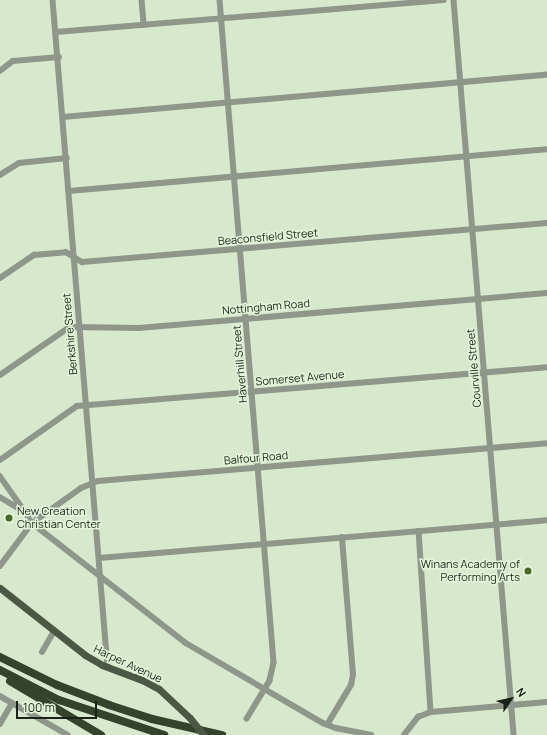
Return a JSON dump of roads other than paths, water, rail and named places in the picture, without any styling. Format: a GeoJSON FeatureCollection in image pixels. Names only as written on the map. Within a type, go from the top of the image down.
{"type":"FeatureCollection","features":[{"type":"Feature","properties":{"kind":"highway"},"geometry":{"type":"LineString","coordinates":[[0,656],[57,685],[109,706],[152,719],[222,735]]}},
{"type":"Feature","properties":{"kind":"highway"},"geometry":{"type":"LineString","coordinates":[[0,672],[101,735]]}},
{"type":"Feature","properties":{"kind":"highway"},"geometry":{"type":"LineString","coordinates":[[0,672],[59,700],[164,735]]}},
{"type":"Feature","properties":{"kind":"main road","name":"Harper Avenue"},"geometry":{"type":"LineString","coordinates":[[0,588],[85,656],[108,667],[142,680],[159,689],[190,718],[204,735]]}},
{"type":"Feature","properties":{"kind":"street","name":"Berkshire Street"},"geometry":{"type":"LineString","coordinates":[[53,0],[59,57],[92,483],[108,667]]}},
{"type":"Feature","properties":{"kind":"street"},"geometry":{"type":"LineString","coordinates":[[142,0],[144,25]]}},
{"type":"Feature","properties":{"kind":"street","name":"Haverhill Street"},"geometry":{"type":"LineString","coordinates":[[220,0],[274,663],[272,676],[247,719]]}},
{"type":"Feature","properties":{"kind":"street"},"geometry":{"type":"LineString","coordinates":[[56,32],[444,0]]}},
{"type":"Feature","properties":{"kind":"street","name":"Courville Street"},"geometry":{"type":"LineString","coordinates":[[454,0],[514,735]]}},
{"type":"Feature","properties":{"kind":"street"},"geometry":{"type":"LineString","coordinates":[[0,71],[13,61],[59,57]]}},
{"type":"Feature","properties":{"kind":"street"},"geometry":{"type":"LineString","coordinates":[[63,117],[229,104],[547,75]]}},
{"type":"Feature","properties":{"kind":"street"},"geometry":{"type":"LineString","coordinates":[[69,191],[547,149]]}},
{"type":"Feature","properties":{"kind":"street"},"geometry":{"type":"LineString","coordinates":[[0,175],[19,163],[67,158]]}},
{"type":"Feature","properties":{"kind":"street","name":"Beaconsfield Street"},"geometry":{"type":"LineString","coordinates":[[0,278],[32,255],[66,252],[82,262],[547,223]]}},
{"type":"Feature","properties":{"kind":"street","name":"Nottingham Road"},"geometry":{"type":"LineString","coordinates":[[0,375],[67,329],[80,327],[139,328],[547,293]]}},
{"type":"Feature","properties":{"kind":"street","name":"Somerset Avenue"},"geometry":{"type":"LineString","coordinates":[[0,460],[77,406],[547,367]]}},
{"type":"Feature","properties":{"kind":"street","name":"Balfour Road"},"geometry":{"type":"LineString","coordinates":[[0,566],[32,522],[81,488],[92,483],[547,443]]}},
{"type":"Feature","properties":{"kind":"street"},"geometry":{"type":"LineString","coordinates":[[0,476],[32,522],[174,635],[327,725],[371,735]]}},
{"type":"Feature","properties":{"kind":"street"},"geometry":{"type":"LineString","coordinates":[[0,497],[25,512]]}},
{"type":"Feature","properties":{"kind":"street"},"geometry":{"type":"LineString","coordinates":[[99,558],[547,520]]}},
{"type":"Feature","properties":{"kind":"street"},"geometry":{"type":"LineString","coordinates":[[419,531],[431,712]]}},
{"type":"Feature","properties":{"kind":"street"},"geometry":{"type":"LineString","coordinates":[[327,725],[351,685],[353,675],[342,537]]}},
{"type":"Feature","properties":{"kind":"street"},"geometry":{"type":"LineString","coordinates":[[42,652],[54,631]]}},
{"type":"Feature","properties":{"kind":"street"},"geometry":{"type":"LineString","coordinates":[[0,696],[68,735]]}},
{"type":"Feature","properties":{"kind":"street"},"geometry":{"type":"LineString","coordinates":[[404,735],[418,717],[431,712],[547,702]]}},
{"type":"Feature","properties":{"kind":"street"},"geometry":{"type":"LineString","coordinates":[[0,724],[12,703]]}},
{"type":"Feature","properties":{"kind":"place","name":"New Creation Christian Center"},"geometry":{"type":"Point","coordinates":[9,518]}},
{"type":"Feature","properties":{"kind":"place","name":"Winans Academy of Performing Arts"},"geometry":{"type":"Point","coordinates":[528,571]}}]}
